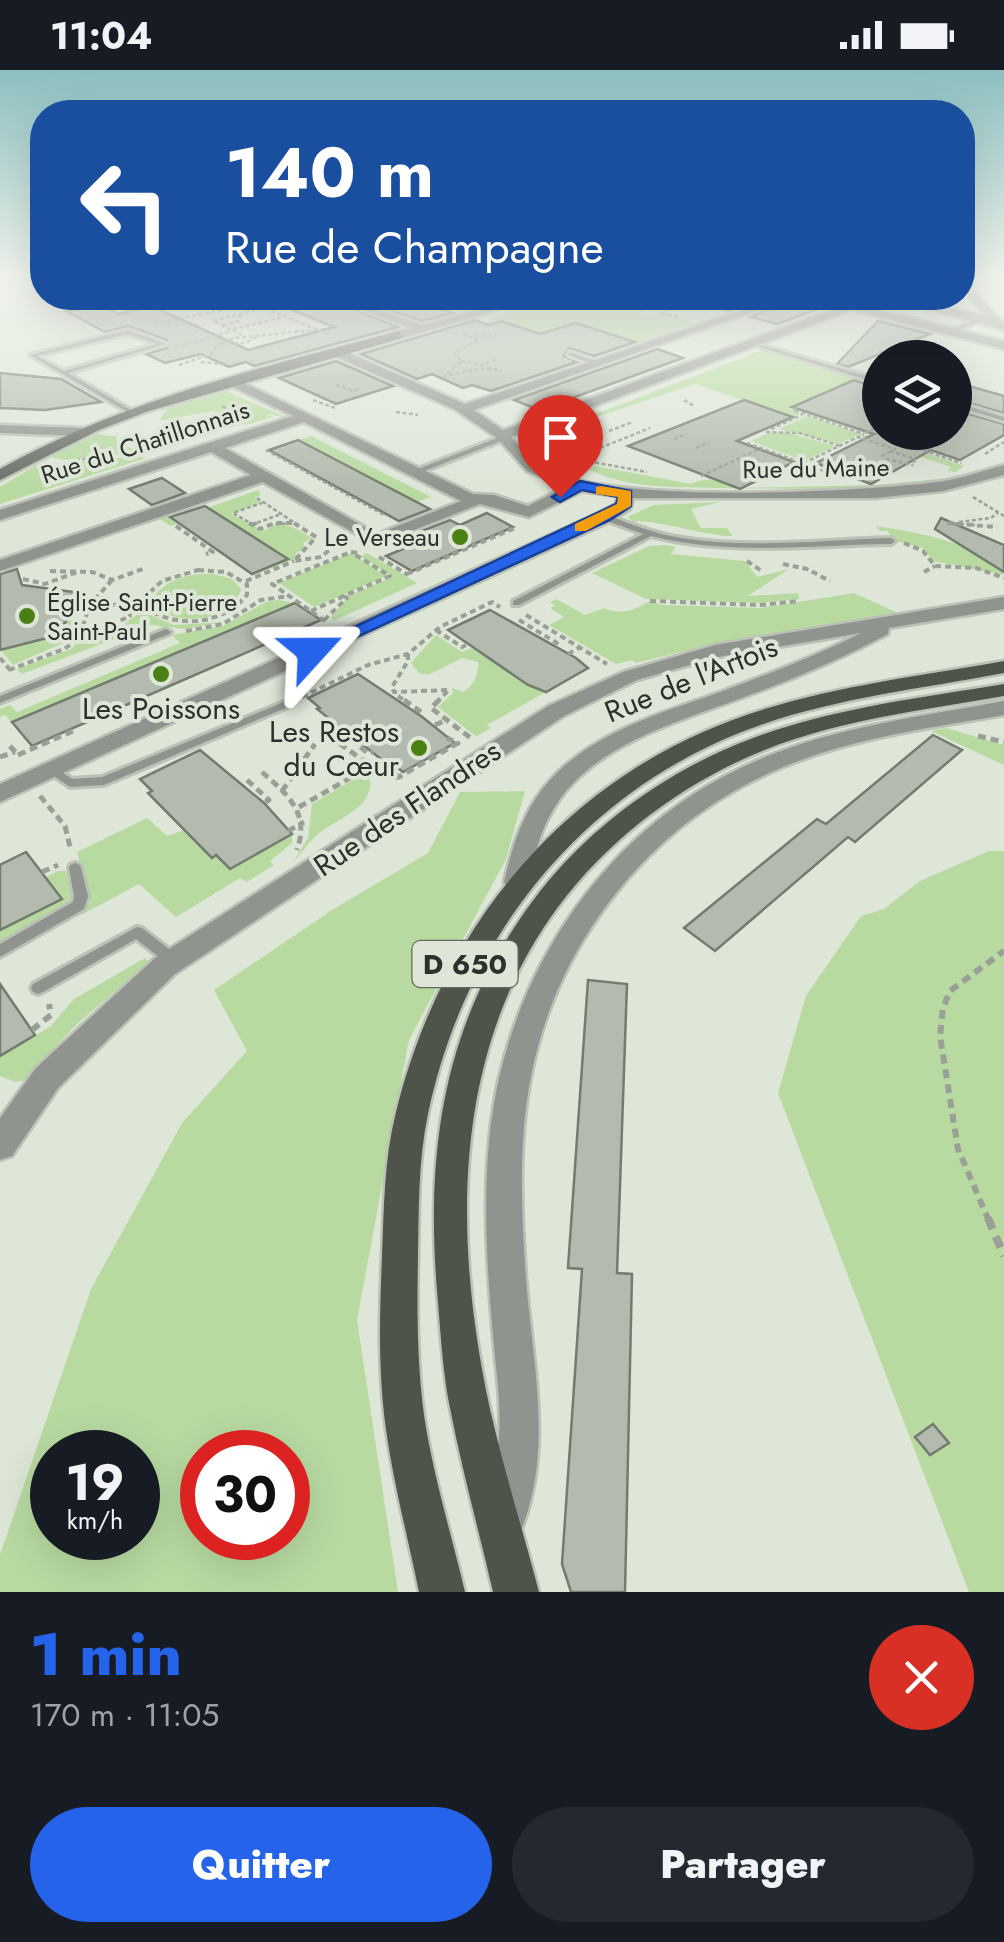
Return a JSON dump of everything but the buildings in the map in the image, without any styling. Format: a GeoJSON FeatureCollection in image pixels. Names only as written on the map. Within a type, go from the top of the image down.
{"type":"FeatureCollection","features":[{"type":"Feature","properties":{"kind":"main road"},"geometry":{"type":"LineString","coordinates":[[0,476],[82,432],[131,412],[355,348]]}},
{"type":"Feature","properties":{"kind":"main road","name":"D 650"},"geometry":{"type":"LineString","coordinates":[[442,1592],[404,1416],[398,1310],[402,1184],[411,1116],[428,1050],[453,986],[483,930],[517,882],[567,831],[624,784],[712,736],[776,715],[1004,667]]}},
{"type":"Feature","properties":{"kind":"main road","name":"D 650"},"geometry":{"type":"LineString","coordinates":[[516,1592],[470,1408],[456,1300],[449,1182],[451,1133],[466,1061],[489,996],[517,943],[546,900],[586,855],[663,794],[732,756],[790,733],[834,722],[1004,690]]}},
{"type":"Feature","properties":{"kind":"street"},"geometry":{"type":"LineString","coordinates":[[464,408],[640,348]]}},
{"type":"Feature","properties":{"kind":"street"},"geometry":{"type":"LineString","coordinates":[[504,437],[737,348]]}},
{"type":"Feature","properties":{"kind":"street","name":"Rue du Maine"},"geometry":{"type":"LineString","coordinates":[[338,353],[464,408],[504,437],[532,468],[580,486],[626,494],[892,492],[943,486],[1004,470]]}},
{"type":"Feature","properties":{"kind":"street"},"geometry":{"type":"LineString","coordinates":[[625,353],[677,370]]}},
{"type":"Feature","properties":{"kind":"street"},"geometry":{"type":"LineString","coordinates":[[234,382],[298,419],[474,500]]}},
{"type":"Feature","properties":{"kind":"street","name":"Rue du Chatillonnais"},"geometry":{"type":"LineString","coordinates":[[0,515],[298,419]]}},
{"type":"Feature","properties":{"kind":"street"},"geometry":{"type":"LineString","coordinates":[[0,429],[65,428],[82,432]]}},
{"type":"Feature","properties":{"kind":"street"},"geometry":{"type":"LineString","coordinates":[[213,447],[263,484],[376,540],[474,500],[494,500],[528,512],[580,486]]}},
{"type":"Feature","properties":{"kind":"street"},"geometry":{"type":"LineString","coordinates":[[0,566],[263,484]]}},
{"type":"Feature","properties":{"kind":"street"},"geometry":{"type":"LineString","coordinates":[[0,794],[605,516],[624,506],[626,494]]}},
{"type":"Feature","properties":{"kind":"street","name":"Rue des Flandres"},"geometry":{"type":"LineString","coordinates":[[0,1145],[47,1078],[169,963],[556,711],[650,669],[715,651],[1004,602]]}},
{"type":"Feature","properties":{"kind":"street","name":"Rue de l'Artois"},"geometry":{"type":"LineString","coordinates":[[517,882],[522,850],[540,809],[568,773],[594,751],[628,732],[854,645],[898,620]]}},
{"type":"Feature","properties":{"kind":"street"},"geometry":{"type":"LineString","coordinates":[[502,1532],[520,1432],[506,1275],[508,1129],[522,1041],[554,965],[579,924],[646,842],[699,800],[752,772],[811,749],[1004,708]]}},
{"type":"Feature","properties":{"kind":"lane"},"geometry":{"type":"LineString","coordinates":[[65,348],[34,356],[131,412]]}},
{"type":"Feature","properties":{"kind":"lane"},"geometry":{"type":"LineString","coordinates":[[63,373],[155,348]]}},
{"type":"Feature","properties":{"kind":"lane"},"geometry":{"type":"LineString","coordinates":[[770,348],[862,376]]}},
{"type":"Feature","properties":{"kind":"lane"},"geometry":{"type":"LineString","coordinates":[[570,354],[596,363]]}},
{"type":"Feature","properties":{"kind":"lane"},"geometry":{"type":"LineString","coordinates":[[972,409],[1004,419]]}},
{"type":"Feature","properties":{"kind":"lane"},"geometry":{"type":"LineString","coordinates":[[414,472],[504,437]]}},
{"type":"Feature","properties":{"kind":"lane"},"geometry":{"type":"LineString","coordinates":[[605,516],[648,536],[710,547],[892,542]]}},
{"type":"Feature","properties":{"kind":"lane"},"geometry":{"type":"LineString","coordinates":[[516,604],[648,536]]}},
{"type":"Feature","properties":{"kind":"lane"},"geometry":{"type":"LineString","coordinates":[[0,700],[166,632]]}},
{"type":"Feature","properties":{"kind":"lane"},"geometry":{"type":"LineString","coordinates":[[51,770],[70,783],[104,782],[290,702]]}},
{"type":"Feature","properties":{"kind":"lane"},"geometry":{"type":"LineString","coordinates":[[0,950],[79,905],[75,868]]}},
{"type":"Feature","properties":{"kind":"lane"},"geometry":{"type":"LineString","coordinates":[[38,988],[137,932],[169,963]]}},
{"type":"Feature","properties":{"kind":"path"},"geometry":{"type":"LineString","coordinates":[[178,365],[211,354],[215,348]]}},
{"type":"Feature","properties":{"kind":"path"},"geometry":{"type":"LineString","coordinates":[[462,348],[454,352],[461,361],[481,365],[498,359]]}},
{"type":"Feature","properties":{"kind":"path"},"geometry":{"type":"LineString","coordinates":[[203,361],[217,365]]}},
{"type":"Feature","properties":{"kind":"path"},"geometry":{"type":"LineString","coordinates":[[436,381],[450,374],[461,361]]}},
{"type":"Feature","properties":{"kind":"path"},"geometry":{"type":"LineString","coordinates":[[432,376],[485,368],[502,370]]}},
{"type":"Feature","properties":{"kind":"path"},"geometry":{"type":"LineString","coordinates":[[336,385],[360,388]]}},
{"type":"Feature","properties":{"kind":"path"},"geometry":{"type":"LineString","coordinates":[[684,400],[694,406]]}},
{"type":"Feature","properties":{"kind":"path"},"geometry":{"type":"LineString","coordinates":[[214,407],[298,419]]}},
{"type":"Feature","properties":{"kind":"path"},"geometry":{"type":"LineString","coordinates":[[797,408],[793,410],[862,433]]}},
{"type":"Feature","properties":{"kind":"path"},"geometry":{"type":"LineString","coordinates":[[396,412],[418,414]]}},
{"type":"Feature","properties":{"kind":"path"},"geometry":{"type":"LineString","coordinates":[[220,414],[234,420]]}},
{"type":"Feature","properties":{"kind":"path"},"geometry":{"type":"LineString","coordinates":[[805,414],[766,432],[800,432],[841,447]]}},
{"type":"Feature","properties":{"kind":"path"},"geometry":{"type":"LineString","coordinates":[[609,432],[632,422]]}},
{"type":"Feature","properties":{"kind":"path"},"geometry":{"type":"LineString","coordinates":[[650,428],[573,459],[654,473]]}},
{"type":"Feature","properties":{"kind":"path"},"geometry":{"type":"LineString","coordinates":[[674,439],[687,434]]}},
{"type":"Feature","properties":{"kind":"path"},"geometry":{"type":"LineString","coordinates":[[633,435],[644,440]]}},
{"type":"Feature","properties":{"kind":"path"},"geometry":{"type":"LineString","coordinates":[[841,447],[858,436],[895,449],[880,457]]}},
{"type":"Feature","properties":{"kind":"path"},"geometry":{"type":"LineString","coordinates":[[545,438],[570,448]]}},
{"type":"Feature","properties":{"kind":"path"},"geometry":{"type":"LineString","coordinates":[[926,450],[962,463],[1004,442]]}},
{"type":"Feature","properties":{"kind":"path"},"geometry":{"type":"LineString","coordinates":[[590,443],[602,448]]}},
{"type":"Feature","properties":{"kind":"path"},"geometry":{"type":"LineString","coordinates":[[696,448],[709,443]]}},
{"type":"Feature","properties":{"kind":"path"},"geometry":{"type":"LineString","coordinates":[[748,443],[843,475]]}},
{"type":"Feature","properties":{"kind":"path"},"geometry":{"type":"LineString","coordinates":[[804,464],[833,449],[851,446]]}},
{"type":"Feature","properties":{"kind":"path"},"geometry":{"type":"LineString","coordinates":[[692,480],[762,448]]}},
{"type":"Feature","properties":{"kind":"path"},"geometry":{"type":"LineString","coordinates":[[886,459],[913,465],[915,459],[890,451]]}},
{"type":"Feature","properties":{"kind":"path"},"geometry":{"type":"LineString","coordinates":[[708,465],[719,469]]}},
{"type":"Feature","properties":{"kind":"path"},"geometry":{"type":"LineString","coordinates":[[824,468],[835,475]]}},
{"type":"Feature","properties":{"kind":"path"},"geometry":{"type":"LineString","coordinates":[[245,581],[294,561],[317,538],[256,498],[263,484]]}},
{"type":"Feature","properties":{"kind":"path"},"geometry":{"type":"LineString","coordinates":[[962,490],[1004,516]]}},
{"type":"Feature","properties":{"kind":"path"},"geometry":{"type":"LineString","coordinates":[[263,502],[233,513],[264,529],[274,522],[295,523]]}},
{"type":"Feature","properties":{"kind":"path"},"geometry":{"type":"LineString","coordinates":[[957,523],[992,518],[998,512]]}},
{"type":"Feature","properties":{"kind":"path"},"geometry":{"type":"LineString","coordinates":[[251,525],[281,514]]}},
{"type":"Feature","properties":{"kind":"path"},"geometry":{"type":"LineString","coordinates":[[408,574],[518,526],[508,522]]}},
{"type":"Feature","properties":{"kind":"path"},"geometry":{"type":"LineString","coordinates":[[947,523],[997,528]]}},
{"type":"Feature","properties":{"kind":"path"},"geometry":{"type":"LineString","coordinates":[[191,537],[215,551],[206,554]]}},
{"type":"Feature","properties":{"kind":"path"},"geometry":{"type":"LineString","coordinates":[[892,542],[921,549],[935,566]]}},
{"type":"Feature","properties":{"kind":"path"},"geometry":{"type":"LineString","coordinates":[[325,556],[328,549]]}},
{"type":"Feature","properties":{"kind":"path"},"geometry":{"type":"LineString","coordinates":[[344,596],[347,598],[324,619],[272,584],[366,550],[438,593]]}},
{"type":"Feature","properties":{"kind":"path"},"geometry":{"type":"LineString","coordinates":[[311,610],[390,576],[354,555]]}},
{"type":"Feature","properties":{"kind":"path"},"geometry":{"type":"LineString","coordinates":[[294,561],[306,561],[315,567]]}},
{"type":"Feature","properties":{"kind":"path"},"geometry":{"type":"LineString","coordinates":[[747,561],[763,572]]}},
{"type":"Feature","properties":{"kind":"path"},"geometry":{"type":"LineString","coordinates":[[924,572],[935,566],[976,568],[1004,578]]}},
{"type":"Feature","properties":{"kind":"path"},"geometry":{"type":"LineString","coordinates":[[797,567],[830,580]]}},
{"type":"Feature","properties":{"kind":"path"},"geometry":{"type":"LineString","coordinates":[[84,632],[90,605],[112,580],[143,569]]}},
{"type":"Feature","properties":{"kind":"path"},"geometry":{"type":"LineString","coordinates":[[234,574],[246,569]]}},
{"type":"Feature","properties":{"kind":"path"},"geometry":{"type":"LineString","coordinates":[[147,606],[150,591],[174,575],[210,570],[234,574],[245,581]]}},
{"type":"Feature","properties":{"kind":"path"},"geometry":{"type":"LineString","coordinates":[[52,584],[20,580],[46,571],[80,571],[100,573],[112,580]]}},
{"type":"Feature","properties":{"kind":"path"},"geometry":{"type":"LineString","coordinates":[[43,594],[52,584],[80,571]]}},
{"type":"Feature","properties":{"kind":"path"},"geometry":{"type":"LineString","coordinates":[[245,581],[246,598]]}},
{"type":"Feature","properties":{"kind":"path"},"geometry":{"type":"LineString","coordinates":[[60,606],[147,606],[160,617],[178,621],[226,614],[246,598],[290,596]]}},
{"type":"Feature","properties":{"kind":"path"},"geometry":{"type":"LineString","coordinates":[[166,632],[227,622],[261,600]]}},
{"type":"Feature","properties":{"kind":"path"},"geometry":{"type":"LineString","coordinates":[[650,601],[760,605],[798,601]]}},
{"type":"Feature","properties":{"kind":"path"},"geometry":{"type":"LineString","coordinates":[[290,702],[368,665],[408,654],[436,630],[492,602],[504,609],[511,606],[620,672]]}},
{"type":"Feature","properties":{"kind":"path"},"geometry":{"type":"LineString","coordinates":[[0,658],[7,669],[64,649],[84,632],[116,625],[130,616],[128,609]]}},
{"type":"Feature","properties":{"kind":"path"},"geometry":{"type":"LineString","coordinates":[[226,614],[227,622]]}},
{"type":"Feature","properties":{"kind":"path"},"geometry":{"type":"LineString","coordinates":[[510,614],[558,643],[554,645]]}},
{"type":"Feature","properties":{"kind":"path"},"geometry":{"type":"LineString","coordinates":[[436,630],[462,647],[466,645]]}},
{"type":"Feature","properties":{"kind":"path"},"geometry":{"type":"LineString","coordinates":[[568,654],[580,648]]}},
{"type":"Feature","properties":{"kind":"path"},"geometry":{"type":"LineString","coordinates":[[398,694],[449,690],[419,713],[398,694],[392,688],[408,654]]}},
{"type":"Feature","properties":{"kind":"path"},"geometry":{"type":"LineString","coordinates":[[432,706],[490,752]]}},
{"type":"Feature","properties":{"kind":"path"},"geometry":{"type":"LineString","coordinates":[[435,725],[446,720]]}},
{"type":"Feature","properties":{"kind":"path"},"geometry":{"type":"LineString","coordinates":[[18,755],[76,730]]}},
{"type":"Feature","properties":{"kind":"path"},"geometry":{"type":"LineString","coordinates":[[340,731],[372,752]]}},
{"type":"Feature","properties":{"kind":"path"},"geometry":{"type":"LineString","coordinates":[[329,736],[390,778],[458,743],[448,738]]}},
{"type":"Feature","properties":{"kind":"path"},"geometry":{"type":"LineString","coordinates":[[282,790],[315,744]]}},
{"type":"Feature","properties":{"kind":"path"},"geometry":{"type":"LineString","coordinates":[[0,755],[11,747]]}},
{"type":"Feature","properties":{"kind":"path"},"geometry":{"type":"LineString","coordinates":[[299,807],[382,760]]}},
{"type":"Feature","properties":{"kind":"path"},"geometry":{"type":"LineString","coordinates":[[394,764],[387,768],[402,784]]}},
{"type":"Feature","properties":{"kind":"path"},"geometry":{"type":"LineString","coordinates":[[262,772],[299,807],[304,822],[302,837],[291,859]]}},
{"type":"Feature","properties":{"kind":"path"},"geometry":{"type":"LineString","coordinates":[[247,780],[269,800],[264,803]]}},
{"type":"Feature","properties":{"kind":"path"},"geometry":{"type":"LineString","coordinates":[[46,803],[65,826]]}},
{"type":"Feature","properties":{"kind":"path"},"geometry":{"type":"LineString","coordinates":[[288,830],[304,822]]}},
{"type":"Feature","properties":{"kind":"path"},"geometry":{"type":"LineString","coordinates":[[1004,950],[950,992],[943,1008],[940,1036],[958,1148],[1004,1256]]}},
{"type":"Feature","properties":{"kind":"green space"},"geometry":{"type":"Polygon","coordinates":[[[765,349],[858,378],[789,408],[800,414],[793,417],[695,384],[585,421],[575,417],[530,434],[537,439],[524,434],[583,412],[593,415],[765,349]]]}},
{"type":"Feature","properties":{"kind":"green space"},"geometry":{"type":"Polygon","coordinates":[[[233,389],[228,392],[288,418],[267,414],[273,417],[246,425],[237,420],[239,409],[226,407],[235,412],[234,419],[214,411],[159,421],[167,409],[233,389]]]}},
{"type":"Feature","properties":{"kind":"green space"},"geometry":{"type":"Polygon","coordinates":[[[807,416],[862,437],[857,435],[839,444],[779,429],[807,416]]]}},
{"type":"Feature","properties":{"kind":"green space"},"geometry":{"type":"Polygon","coordinates":[[[786,432],[835,446],[804,461],[751,441],[769,433],[786,432]]]}},
{"type":"Feature","properties":{"kind":"green space"},"geometry":{"type":"Polygon","coordinates":[[[98,434],[117,437],[116,441],[140,452],[64,460],[51,457],[98,434]]]}},
{"type":"Feature","properties":{"kind":"green space"},"geometry":{"type":"Polygon","coordinates":[[[311,436],[431,497],[417,502],[298,440],[311,436]]]}},
{"type":"Feature","properties":{"kind":"green space"},"geometry":{"type":"Polygon","coordinates":[[[901,450],[918,450],[964,466],[956,472],[947,471],[951,467],[901,450]]]}},
{"type":"Feature","properties":{"kind":"green space"},"geometry":{"type":"Polygon","coordinates":[[[146,458],[0,504],[0,487],[43,461],[58,464],[146,458]]]}},
{"type":"Feature","properties":{"kind":"green space"},"geometry":{"type":"Polygon","coordinates":[[[596,466],[691,484],[718,480],[744,488],[878,485],[948,478],[891,485],[833,488],[775,489],[653,486],[621,481],[590,470],[596,466]]]}},
{"type":"Feature","properties":{"kind":"green space"},"geometry":{"type":"Polygon","coordinates":[[[258,490],[261,495],[254,498],[261,502],[231,514],[264,531],[276,525],[287,526],[312,538],[303,543],[305,549],[296,553],[295,559],[256,574],[287,559],[198,517],[171,526],[158,518],[168,513],[176,519],[258,490]]]}},
{"type":"Feature","properties":{"kind":"green space"},"geometry":{"type":"Polygon","coordinates":[[[720,502],[691,509],[701,528],[727,528],[732,536],[633,522],[628,517],[653,505],[720,502]]]}},
{"type":"Feature","properties":{"kind":"green space"},"geometry":{"type":"Polygon","coordinates":[[[876,526],[927,535],[963,547],[979,554],[1004,575],[933,561],[923,548],[891,540],[888,531],[880,531],[876,526]]]}},
{"type":"Feature","properties":{"kind":"green space"},"geometry":{"type":"Polygon","coordinates":[[[649,546],[676,547],[671,554],[745,561],[757,577],[789,569],[748,596],[798,593],[800,599],[758,603],[646,599],[592,573],[649,546]]]}},
{"type":"Feature","properties":{"kind":"green space"},"geometry":{"type":"Polygon","coordinates":[[[351,553],[387,576],[314,607],[279,583],[351,553]]]}},
{"type":"Feature","properties":{"kind":"green space"},"geometry":{"type":"Polygon","coordinates":[[[367,553],[417,583],[333,621],[331,617],[350,595],[393,577],[360,556],[367,553]]]}},
{"type":"Feature","properties":{"kind":"green space"},"geometry":{"type":"Polygon","coordinates":[[[213,574],[232,579],[241,589],[227,609],[188,619],[175,617],[154,605],[155,595],[174,581],[213,574]]]}},
{"type":"Feature","properties":{"kind":"green space"},"geometry":{"type":"Polygon","coordinates":[[[854,593],[898,613],[616,664],[549,625],[564,617],[550,608],[555,606],[550,602],[556,599],[585,615],[605,608],[627,611],[650,601],[662,605],[760,608],[854,593]]]}},
{"type":"Feature","properties":{"kind":"green space"},"geometry":{"type":"Polygon","coordinates":[[[266,602],[295,603],[11,722],[5,715],[0,717],[0,709],[10,705],[17,712],[180,643],[172,635],[223,626],[266,602]]]}},
{"type":"Feature","properties":{"kind":"green space"},"geometry":{"type":"Polygon","coordinates":[[[142,611],[174,625],[223,622],[184,629],[151,625],[22,674],[17,669],[71,649],[86,635],[120,627],[142,611]]]}},
{"type":"Feature","properties":{"kind":"green space"},"geometry":{"type":"Polygon","coordinates":[[[56,613],[74,616],[72,625],[76,633],[72,639],[13,665],[0,649],[0,637],[8,635],[19,646],[34,638],[39,642],[30,631],[47,628],[61,639],[49,627],[56,613]]]}},
{"type":"Feature","properties":{"kind":"green space"},"geometry":{"type":"Polygon","coordinates":[[[436,635],[462,652],[471,648],[546,692],[487,725],[491,728],[477,736],[473,734],[438,707],[453,693],[452,688],[463,692],[470,686],[478,662],[462,658],[428,675],[419,673],[411,663],[436,635]]]}},
{"type":"Feature","properties":{"kind":"green space"},"geometry":{"type":"Polygon","coordinates":[[[946,728],[1004,745],[1004,765],[931,731],[946,728]]]}},
{"type":"Feature","properties":{"kind":"green space"},"geometry":{"type":"Polygon","coordinates":[[[368,771],[370,783],[363,802],[316,836],[294,861],[308,838],[312,804],[368,771]]]}},
{"type":"Feature","properties":{"kind":"green space"},"geometry":{"type":"Polygon","coordinates":[[[525,791],[506,859],[409,1040],[357,1320],[398,1592],[0,1592],[0,1555],[30,1467],[30,1560],[160,1560],[160,1430],[43,1430],[91,1289],[182,1123],[247,1051],[214,990],[332,910],[428,853],[460,792],[525,791]]]}},
{"type":"Feature","properties":{"kind":"green space"},"geometry":{"type":"Polygon","coordinates":[[[147,818],[167,836],[185,830],[211,857],[216,855],[230,869],[292,834],[292,843],[270,861],[274,865],[247,882],[240,878],[176,917],[139,884],[81,915],[90,903],[77,852],[147,818]]]}},
{"type":"Feature","properties":{"kind":"green space"},"geometry":{"type":"Polygon","coordinates":[[[989,851],[1004,851],[1004,1592],[969,1592],[778,1093],[806,996],[861,916],[884,909],[920,881],[989,851]]]}},
{"type":"Feature","properties":{"kind":"green space"},"geometry":{"type":"Polygon","coordinates":[[[66,871],[72,898],[68,906],[0,943],[0,930],[62,899],[46,877],[66,871]]]}},
{"type":"Feature","properties":{"kind":"green space"},"geometry":{"type":"Polygon","coordinates":[[[145,958],[149,962],[77,1024],[23,1081],[0,1076],[0,1056],[50,1027],[74,999],[145,958]]]}},
{"type":"Feature","properties":{"kind":"slow traffic"},"geometry":{"type":"LineString","coordinates":[[580,528],[624,506],[626,494],[601,490]]}},
{"type":"Feature","properties":{"kind":"place","name":"Le Verseau"},"geometry":{"type":"Point","coordinates":[460,537]}},
{"type":"Feature","properties":{"kind":"place","name":"Église Saint-Pierre Saint-Paul"},"geometry":{"type":"Point","coordinates":[27,616]}},
{"type":"Feature","properties":{"kind":"place","name":"Les Poissons"},"geometry":{"type":"Point","coordinates":[161,674]}},
{"type":"Feature","properties":{"kind":"place","name":"Les Restos du Cœur"},"geometry":{"type":"Point","coordinates":[419,748]}},
{"type":"Feature","properties":{"kind":"route"},"geometry":{"type":"LineString","coordinates":[[312,651],[605,516],[624,506],[626,494],[580,486],[560,497]]}}]}
